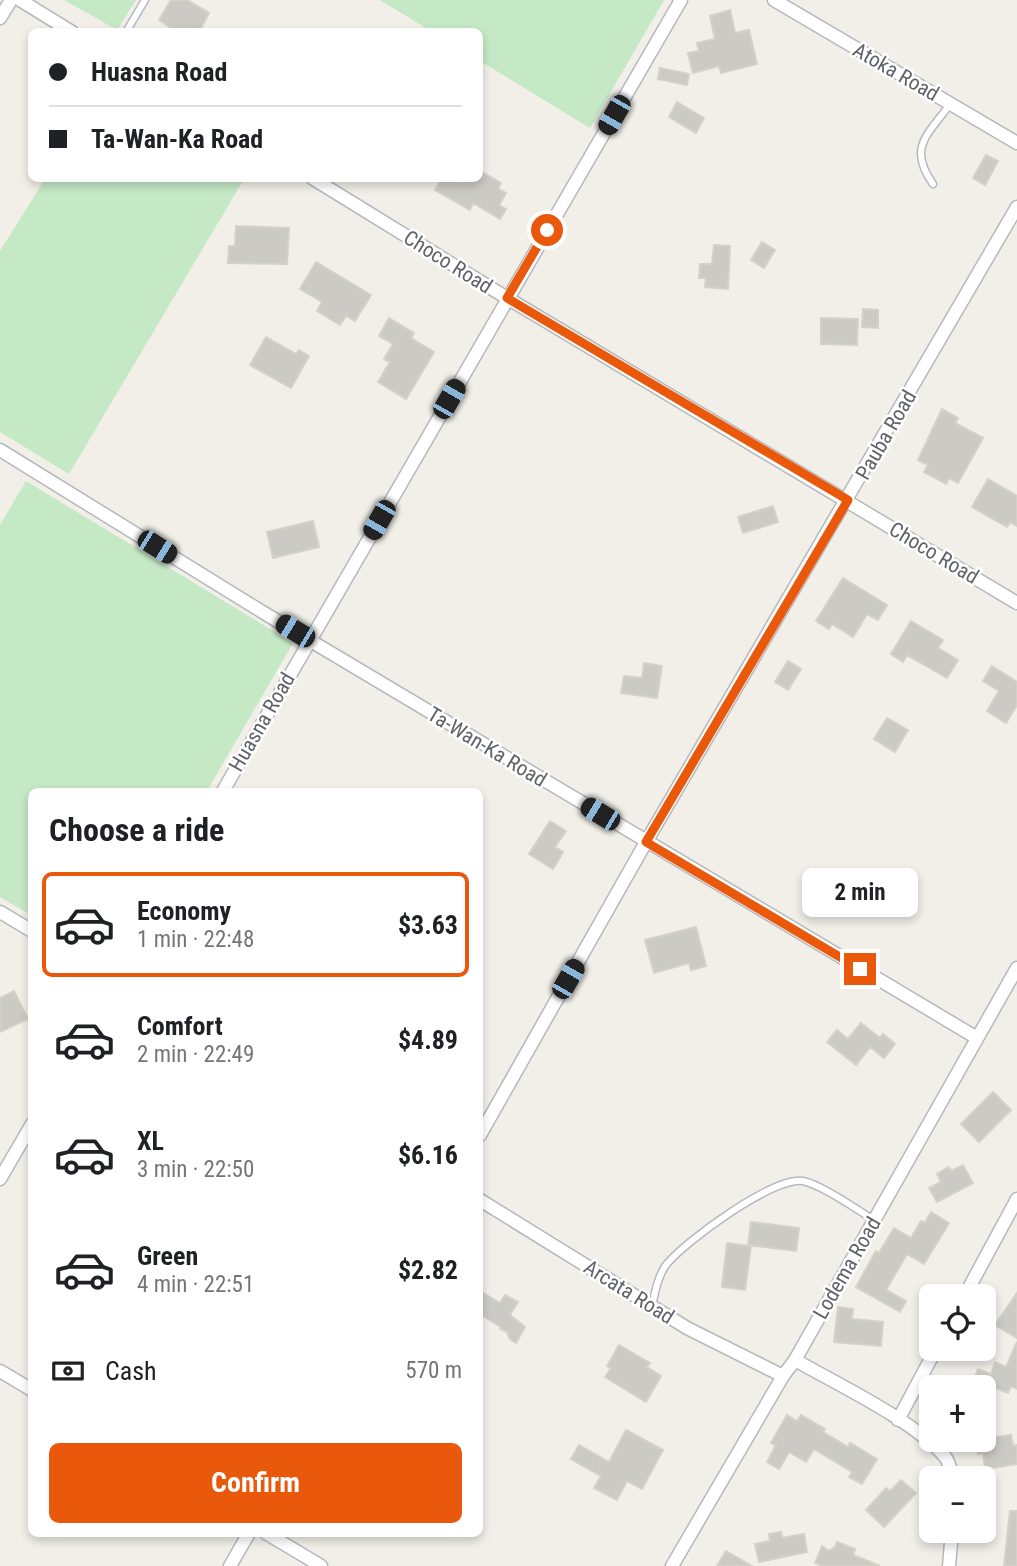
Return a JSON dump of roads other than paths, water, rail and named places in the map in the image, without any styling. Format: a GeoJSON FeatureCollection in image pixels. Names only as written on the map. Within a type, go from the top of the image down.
{"type":"FeatureCollection","features":[{"type":"Feature","properties":{"kind":"street"},"geometry":{"type":"LineString","coordinates":[[0,18],[11,0]]}},
{"type":"Feature","properties":{"kind":"street"},"geometry":{"type":"LineString","coordinates":[[20,0],[66,28]]}},
{"type":"Feature","properties":{"kind":"street","name":"Huasna Road"},"geometry":{"type":"LineString","coordinates":[[225,788],[681,0]]}},
{"type":"Feature","properties":{"kind":"street","name":"Atoka Road"},"geometry":{"type":"LineString","coordinates":[[774,0],[1017,144]]}},
{"type":"Feature","properties":{"kind":"street","name":"Choco Road"},"geometry":{"type":"LineString","coordinates":[[318,182],[1017,603]]}},
{"type":"Feature","properties":{"kind":"street","name":"Pauba Road"},"geometry":{"type":"LineString","coordinates":[[483,1130],[646,842],[1017,207]]}},
{"type":"Feature","properties":{"kind":"street","name":"Ta-Wan-Ka Road"},"geometry":{"type":"LineString","coordinates":[[0,450],[309,640],[977,1038]]}},
{"type":"Feature","properties":{"kind":"street"},"geometry":{"type":"LineString","coordinates":[[0,912],[28,929]]}},
{"type":"Feature","properties":{"kind":"street","name":"Lodema Road"},"geometry":{"type":"LineString","coordinates":[[672,1566],[783,1376],[795,1360],[1017,968]]}},
{"type":"Feature","properties":{"kind":"street"},"geometry":{"type":"LineString","coordinates":[[0,1179],[28,1131]]}},
{"type":"Feature","properties":{"kind":"street"},"geometry":{"type":"LineString","coordinates":[[971,1284],[1017,1199]]}},
{"type":"Feature","properties":{"kind":"street","name":"Arcata Road"},"geometry":{"type":"LineString","coordinates":[[483,1202],[687,1328],[783,1376]]}},
{"type":"Feature","properties":{"kind":"street"},"geometry":{"type":"LineString","coordinates":[[795,1360],[932,1443],[949,1466]]}},
{"type":"Feature","properties":{"kind":"street"},"geometry":{"type":"LineString","coordinates":[[898,1420],[930,1361]]}},
{"type":"Feature","properties":{"kind":"street"},"geometry":{"type":"LineString","coordinates":[[0,1371],[28,1388]]}},
{"type":"Feature","properties":{"kind":"street"},"geometry":{"type":"LineString","coordinates":[[230,1566],[247,1537]]}},
{"type":"Feature","properties":{"kind":"street"},"geometry":{"type":"LineString","coordinates":[[273,1537],[321,1566]]}},
{"type":"Feature","properties":{"kind":"street"},"geometry":{"type":"LineString","coordinates":[[949,1566],[951,1543]]}},
{"type":"Feature","properties":{"kind":"lane"},"geometry":{"type":"LineString","coordinates":[[128,28],[145,0]]}},
{"type":"Feature","properties":{"kind":"lane"},"geometry":{"type":"LineString","coordinates":[[933,184],[922,170],[919,156],[929,132],[950,104]]}},
{"type":"Feature","properties":{"kind":"lane"},"geometry":{"type":"LineString","coordinates":[[652,1306],[663,1271],[686,1245],[767,1190],[804,1181],[874,1220]]}}]}
